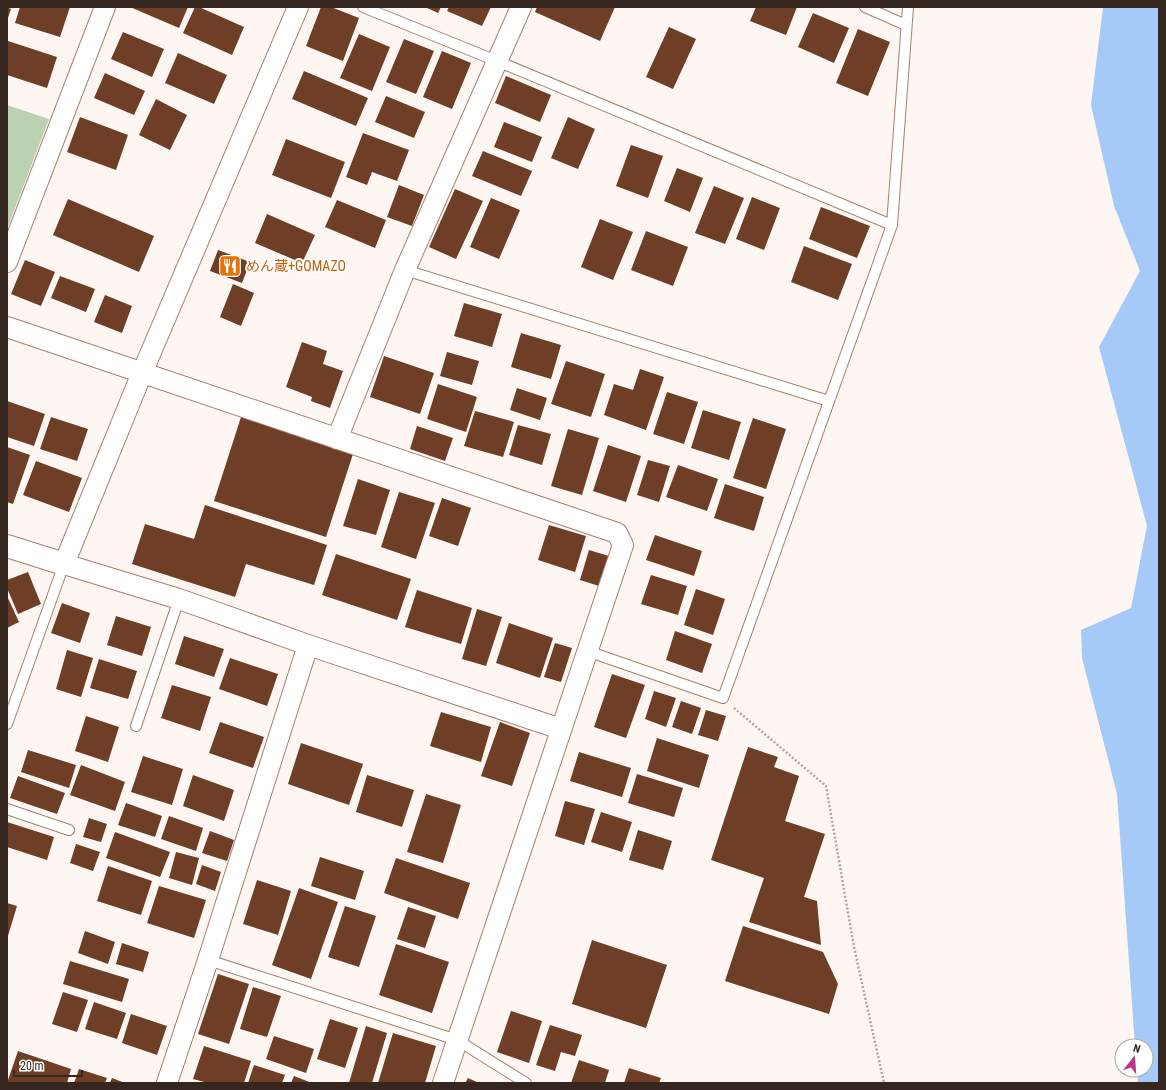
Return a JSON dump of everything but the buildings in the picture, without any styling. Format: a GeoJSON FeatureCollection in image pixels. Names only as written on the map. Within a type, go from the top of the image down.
{"type":"FeatureCollection","features":[{"type":"Feature","properties":{"kind":"street"},"geometry":{"type":"LineString","coordinates":[[7,262],[105,7]]}},
{"type":"Feature","properties":{"kind":"street"},"geometry":{"type":"LineString","coordinates":[[64,564],[142,373],[298,7]]}},
{"type":"Feature","properties":{"kind":"street"},"geometry":{"type":"LineString","coordinates":[[337,439],[405,270],[521,7]]}},
{"type":"Feature","properties":{"kind":"street"},"geometry":{"type":"LineString","coordinates":[[7,327],[617,533],[623,545],[443,1083]]}},
{"type":"Feature","properties":{"kind":"street"},"geometry":{"type":"LineString","coordinates":[[7,546],[180,599],[308,645],[561,728]]}},
{"type":"Feature","properties":{"kind":"street"},"geometry":{"type":"LineString","coordinates":[[167,1083],[208,960],[308,645]]}},
{"type":"Feature","properties":{"kind":"lane"},"geometry":{"type":"LineString","coordinates":[[363,7],[892,225]]}},
{"type":"Feature","properties":{"kind":"lane"},"geometry":{"type":"LineString","coordinates":[[865,7],[906,25]]}},
{"type":"Feature","properties":{"kind":"lane"},"geometry":{"type":"LineString","coordinates":[[587,651],[723,698],[892,225],[908,7]]}},
{"type":"Feature","properties":{"kind":"lane"},"geometry":{"type":"LineString","coordinates":[[405,270],[829,401]]}},
{"type":"Feature","properties":{"kind":"lane"},"geometry":{"type":"LineString","coordinates":[[8,720],[64,564]]}},
{"type":"Feature","properties":{"kind":"lane"},"geometry":{"type":"LineString","coordinates":[[136,726],[180,599]]}},
{"type":"Feature","properties":{"kind":"lane"},"geometry":{"type":"LineString","coordinates":[[7,809],[69,830]]}},
{"type":"Feature","properties":{"kind":"lane"},"geometry":{"type":"LineString","coordinates":[[208,960],[458,1040],[526,1083]]}},
{"type":"Feature","properties":{"kind":"path"},"geometry":{"type":"LineString","coordinates":[[723,698],[826,786],[854,947],[884,1083]]}},
{"type":"Feature","properties":{"kind":"green space"},"geometry":{"type":"Polygon","coordinates":[[[7,105],[49,119],[7,229],[7,105]]]}},
{"type":"Feature","properties":{"kind":"water"},"geometry":{"type":"Polygon","coordinates":[[[1103,7],[1159,7],[1159,1083],[1138,1083],[1138,1078],[1154,1078],[1154,1038],[1134,1038],[1117,794],[1082,658],[1081,630],[1131,608],[1147,526],[1099,347],[1140,271],[1114,206],[1091,105],[1103,7]]]}},
{"type":"Feature","properties":{"kind":"place","name":"めん蔵+GOMAZO"},"geometry":{"type":"Point","coordinates":[230,266]}}]}
